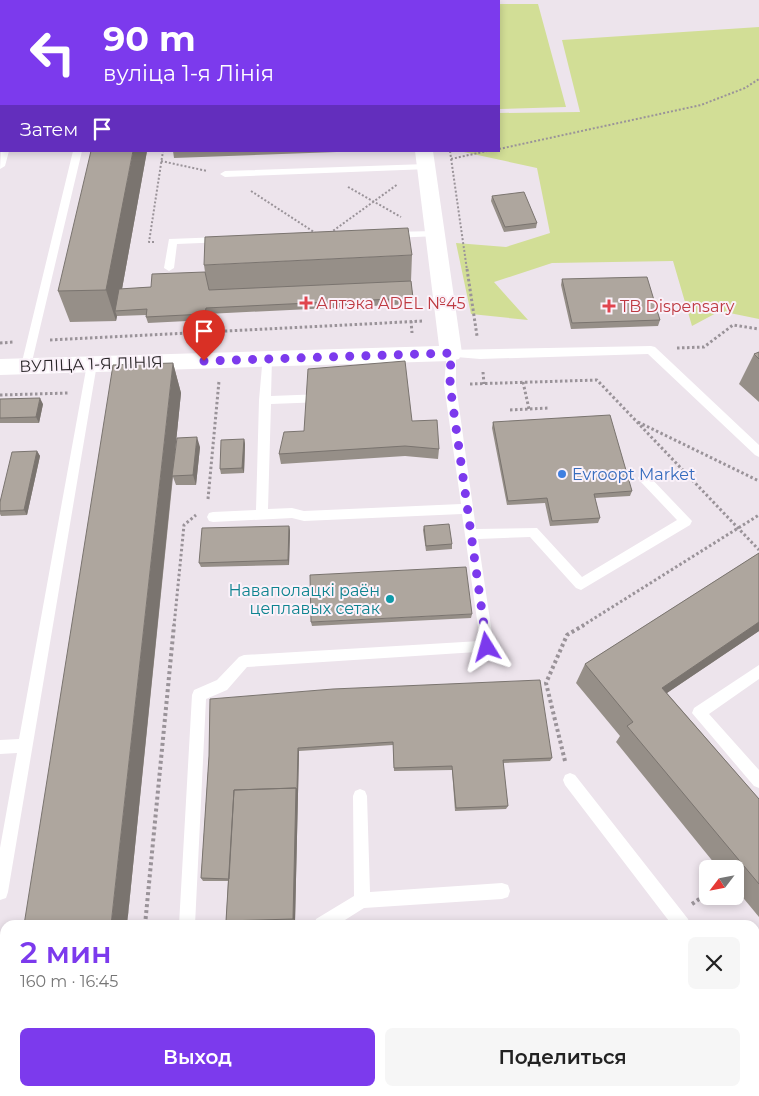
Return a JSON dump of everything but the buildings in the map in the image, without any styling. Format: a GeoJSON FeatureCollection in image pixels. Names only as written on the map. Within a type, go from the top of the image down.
{"type":"FeatureCollection","features":[{"type":"Feature","properties":{"kind":"street"},"geometry":{"type":"LineString","coordinates":[[425,159],[451,353]]}},
{"type":"Feature","properties":{"kind":"street","name":"ВУЛІЦА 1-Я ЛІНІЯ"},"geometry":{"type":"LineString","coordinates":[[0,367],[451,353]]}},
{"type":"Feature","properties":{"kind":"lane"},"geometry":{"type":"LineString","coordinates":[[0,166],[4,152]]}},
{"type":"Feature","properties":{"kind":"lane"},"geometry":{"type":"LineString","coordinates":[[26,366],[78,152]]}},
{"type":"Feature","properties":{"kind":"lane"},"geometry":{"type":"LineString","coordinates":[[225,174],[319,171],[425,159]]}},
{"type":"Feature","properties":{"kind":"lane"},"geometry":{"type":"LineString","coordinates":[[383,235],[435,234]]}},
{"type":"Feature","properties":{"kind":"lane"},"geometry":{"type":"LineString","coordinates":[[169,268],[172,241],[232,240]]}},
{"type":"Feature","properties":{"kind":"lane"},"geometry":{"type":"LineString","coordinates":[[187,920],[199,695],[222,685],[244,661],[487,647],[450,385],[451,353],[480,355],[651,350],[759,452]]}},
{"type":"Feature","properties":{"kind":"lane"},"geometry":{"type":"LineString","coordinates":[[262,515],[267,358]]}},
{"type":"Feature","properties":{"kind":"lane"},"geometry":{"type":"LineString","coordinates":[[0,892],[92,364]]}},
{"type":"Feature","properties":{"kind":"lane"},"geometry":{"type":"LineString","coordinates":[[265,400],[332,398]]}},
{"type":"Feature","properties":{"kind":"lane"},"geometry":{"type":"LineString","coordinates":[[471,534],[533,532],[581,584],[686,521],[644,478]]}},
{"type":"Feature","properties":{"kind":"lane"},"geometry":{"type":"LineString","coordinates":[[210,511],[262,515],[292,513],[304,516],[467,509]]}},
{"type":"Feature","properties":{"kind":"lane"},"geometry":{"type":"LineString","coordinates":[[759,671],[699,713],[759,781]]}},
{"type":"Feature","properties":{"kind":"lane"},"geometry":{"type":"LineString","coordinates":[[0,747],[26,746]]}},
{"type":"Feature","properties":{"kind":"lane"},"geometry":{"type":"LineString","coordinates":[[570,780],[678,920]]}},
{"type":"Feature","properties":{"kind":"lane"},"geometry":{"type":"LineString","coordinates":[[360,796],[362,900]]}},
{"type":"Feature","properties":{"kind":"lane"},"geometry":{"type":"LineString","coordinates":[[330,920],[362,900],[502,891]]}},
{"type":"Feature","properties":{"kind":"path"},"geometry":{"type":"LineString","coordinates":[[500,149],[701,105],[745,88],[759,78]]}},
{"type":"Feature","properties":{"kind":"path"},"geometry":{"type":"LineString","coordinates":[[163,152],[149,242],[172,241]]}},
{"type":"Feature","properties":{"kind":"path"},"geometry":{"type":"LineString","coordinates":[[450,152],[484,384]]}},
{"type":"Feature","properties":{"kind":"path"},"geometry":{"type":"LineString","coordinates":[[451,159],[482,152]]}},
{"type":"Feature","properties":{"kind":"path"},"geometry":{"type":"LineString","coordinates":[[319,171],[406,220]]}},
{"type":"Feature","properties":{"kind":"path"},"geometry":{"type":"LineString","coordinates":[[324,237],[400,183]]}},
{"type":"Feature","properties":{"kind":"path"},"geometry":{"type":"LineString","coordinates":[[0,342],[430,320]]}},
{"type":"Feature","properties":{"kind":"path"},"geometry":{"type":"LineString","coordinates":[[651,350],[704,347],[733,325],[759,329]]}},
{"type":"Feature","properties":{"kind":"path"},"geometry":{"type":"LineString","coordinates":[[210,511],[222,360]]}},
{"type":"Feature","properties":{"kind":"path"},"geometry":{"type":"LineString","coordinates":[[450,385],[597,380],[759,550]]}},
{"type":"Feature","properties":{"kind":"path"},"geometry":{"type":"LineString","coordinates":[[523,382],[529,409]]}},
{"type":"Feature","properties":{"kind":"path"},"geometry":{"type":"LineString","coordinates":[[0,395],[87,393]]}},
{"type":"Feature","properties":{"kind":"path"},"geometry":{"type":"LineString","coordinates":[[510,410],[548,408]]}},
{"type":"Feature","properties":{"kind":"path"},"geometry":{"type":"LineString","coordinates":[[636,421],[759,481]]}},
{"type":"Feature","properties":{"kind":"path"},"geometry":{"type":"LineString","coordinates":[[145,920],[184,525],[202,510]]}},
{"type":"Feature","properties":{"kind":"path"},"geometry":{"type":"LineString","coordinates":[[570,780],[546,683],[567,635],[759,515]]}},
{"type":"Feature","properties":{"kind":"green space"},"geometry":{"type":"Polygon","coordinates":[[[500,4],[538,4],[566,107],[500,109],[500,4]]]}},
{"type":"Feature","properties":{"kind":"green space"},"geometry":{"type":"Polygon","coordinates":[[[759,27],[759,319],[720,311],[692,326],[673,261],[552,263],[494,282],[528,320],[471,314],[456,243],[506,247],[550,233],[537,168],[464,152],[500,152],[500,113],[580,112],[562,40],[759,27]]]}},
{"type":"Feature","properties":{"kind":"place","name":"Аптэка ADEL №45"},"geometry":{"type":"Point","coordinates":[306,303]}},
{"type":"Feature","properties":{"kind":"place","name":"TB Dispensary"},"geometry":{"type":"Point","coordinates":[609,306]}},
{"type":"Feature","properties":{"kind":"place","name":"Evroopt Market"},"geometry":{"type":"Point","coordinates":[562,474]}},
{"type":"Feature","properties":{"kind":"place","name":"Наваполацкі раён цеплавых сетак"},"geometry":{"type":"Point","coordinates":[390,599]}},
{"type":"Feature","properties":{"kind":"route"},"geometry":{"type":"LineString","coordinates":[[204,361],[451,353],[450,385],[487,647]]}}]}
